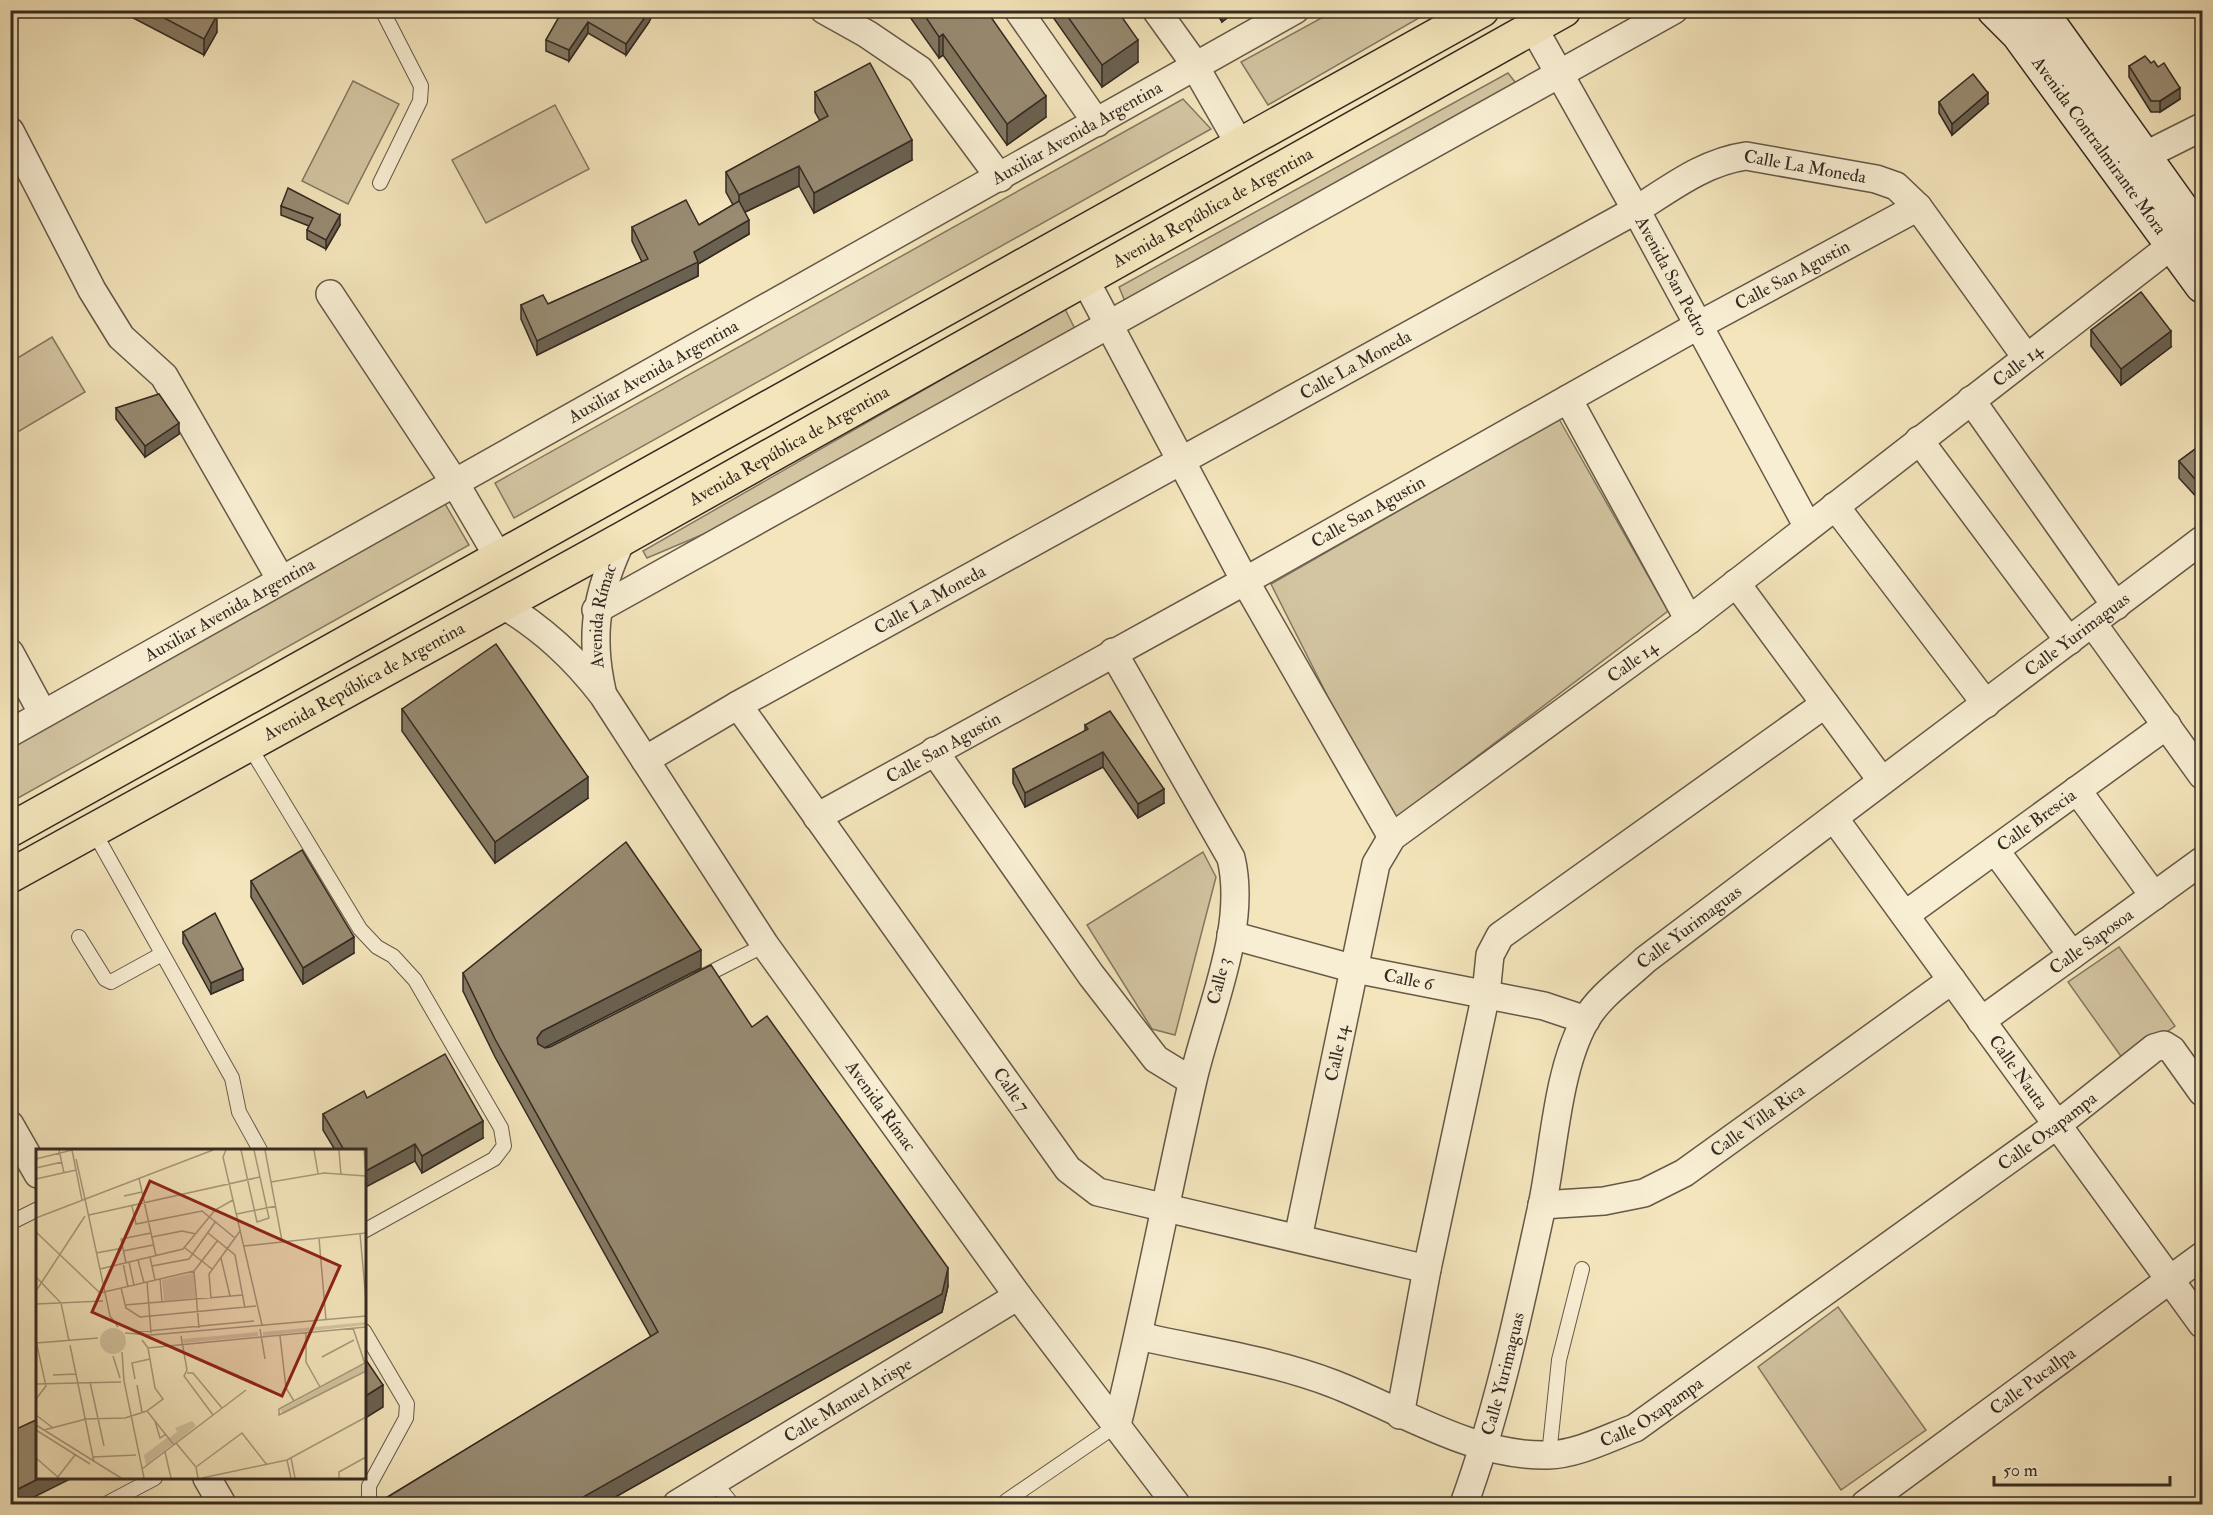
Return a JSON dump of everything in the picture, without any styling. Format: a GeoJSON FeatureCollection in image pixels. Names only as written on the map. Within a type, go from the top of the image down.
{"type":"FeatureCollection","features":[{"type":"Feature","properties":{"kind":"main road"},"geometry":{"type":"LineString","coordinates":[[10,830],[500,560],[1482,10]]}},
{"type":"Feature","properties":{"kind":"main road","name":"Avenida República de Argentina"},"geometry":{"type":"LineString","coordinates":[[10,876],[622,539],[1564,10]]}},
{"type":"Feature","properties":{"kind":"main road","name":"Avenida Contralmirante Mora"},"geometry":{"type":"LineString","coordinates":[[1994,10],[2018,34],[2193,233]]}},
{"type":"Feature","properties":{"kind":"main road","name":"Avenida Contralmirante Mora"},"geometry":{"type":"LineString","coordinates":[[2040,10],[2145,156],[2193,233],[2202,286]]}},
{"type":"Feature","properties":{"kind":"street"},"geometry":{"type":"LineString","coordinates":[[824,10],[867,34],[920,70],[1000,177]]}},
{"type":"Feature","properties":{"kind":"street"},"geometry":{"type":"LineString","coordinates":[[1018,10],[1097,123]]}},
{"type":"Feature","properties":{"kind":"street"},"geometry":{"type":"LineString","coordinates":[[1156,10],[1196,67],[1240,145]]}},
{"type":"Feature","properties":{"kind":"street","name":"Auxiliar Avenida Argentina"},"geometry":{"type":"LineString","coordinates":[[10,733],[1296,10]]}},
{"type":"Feature","properties":{"kind":"street"},"geometry":{"type":"LineString","coordinates":[[597,610],[1559,72],[1674,10]]}},
{"type":"Feature","properties":{"kind":"street","name":"Avenida San Pedro"},"geometry":{"type":"LineString","coordinates":[[1533,27],[1636,210],[1808,527]]}},
{"type":"Feature","properties":{"kind":"street"},"geometry":{"type":"LineString","coordinates":[[2145,156],[2202,127]]}},
{"type":"Feature","properties":{"kind":"street"},"geometry":{"type":"LineString","coordinates":[[14,145],[92,290],[121,337],[164,376],[281,580]]}},
{"type":"Feature","properties":{"kind":"street","name":"Calle La Moneda"},"geometry":{"type":"LineString","coordinates":[[645,760],[738,705],[1636,210],[1703,168],[1725,159],[1746,156],[1876,179],[1896,186],[1918,207],[2026,357]]}},
{"type":"Feature","properties":{"kind":"street","name":"Calle San Agustin"},"geometry":{"type":"LineString","coordinates":[[817,817],[1245,581],[1699,325],[1918,207]]}},
{"type":"Feature","properties":{"kind":"street","name":"Calle 14"},"geometry":{"type":"LineString","coordinates":[[1298,1238],[1376,864],[1392,837],[1689,620],[2026,357],[2193,233]]}},
{"type":"Feature","properties":{"kind":"street"},"geometry":{"type":"LineString","coordinates":[[1084,278],[1245,581],[1392,837]]}},
{"type":"Feature","properties":{"kind":"street"},"geometry":{"type":"LineString","coordinates":[[330,294],[455,483],[500,560]]}},
{"type":"Feature","properties":{"kind":"street"},"geometry":{"type":"LineString","coordinates":[[1568,399],[1689,620]]}},
{"type":"Feature","properties":{"kind":"street"},"geometry":{"type":"LineString","coordinates":[[1971,400],[2115,606]]}},
{"type":"Feature","properties":{"kind":"street"},"geometry":{"type":"LineString","coordinates":[[1920,440],[2069,641]]}},
{"type":"Feature","properties":{"kind":"street"},"geometry":{"type":"LineString","coordinates":[[1835,506],[1986,704]]}},
{"type":"Feature","properties":{"kind":"street","name":"Avenida Rímac"},"geometry":{"type":"LineString","coordinates":[[603,695],[596,658],[597,610],[606,573],[622,539]]}},
{"type":"Feature","properties":{"kind":"street","name":"Calle Yurimaguas"},"geometry":{"type":"LineString","coordinates":[[1464,1504],[1486,1444],[1542,1206],[1571,1053],[1586,1020],[1599,1002],[1645,960],[2202,540]]}},
{"type":"Feature","properties":{"kind":"street"},"geometry":{"type":"LineString","coordinates":[[1736,583],[1882,781]]}},
{"type":"Feature","properties":{"kind":"street","name":"Avenida Rímac"},"geometry":{"type":"LineString","coordinates":[[502,604],[531,622],[558,643],[603,695],[765,945],[1018,1296],[1176,1504]]}},
{"type":"Feature","properties":{"kind":"street"},"geometry":{"type":"LineString","coordinates":[[2093,624],[2167,725],[2197,757]]}},
{"type":"Feature","properties":{"kind":"street","name":"Calle 3"},"geometry":{"type":"LineString","coordinates":[[1113,652],[1232,858],[1236,878],[1231,935],[1192,1081],[1139,1336]]}},
{"type":"Feature","properties":{"kind":"street"},"geometry":{"type":"LineString","coordinates":[[10,654],[43,714]]}},
{"type":"Feature","properties":{"kind":"street"},"geometry":{"type":"LineString","coordinates":[[1400,1415],[1427,1269],[1486,994],[1490,955],[1500,936],[1825,704]]}},
{"type":"Feature","properties":{"kind":"street","name":"Calle 7"},"geometry":{"type":"LineString","coordinates":[[738,705],[1068,1169],[1098,1192],[1427,1269]]}},
{"type":"Feature","properties":{"kind":"street","name":"Calle Brescia"},"geometry":{"type":"LineString","coordinates":[[1905,915],[2167,725]]}},
{"type":"Feature","properties":{"kind":"street"},"geometry":{"type":"LineString","coordinates":[[934,751],[1091,975],[1127,1022],[1156,1059],[1192,1081]]}},
{"type":"Feature","properties":{"kind":"street"},"geometry":{"type":"LineString","coordinates":[[2077,790],[2154,896]]}},
{"type":"Feature","properties":{"kind":"street","name":"Calle Nauta"},"geometry":{"type":"LineString","coordinates":[[1834,818],[2202,1324]]}},
{"type":"Feature","properties":{"kind":"street"},"geometry":{"type":"LineString","coordinates":[[1995,850],[2072,955]]}},
{"type":"Feature","properties":{"kind":"street","name":"Calle Saposoa"},"geometry":{"type":"LineString","coordinates":[[1982,1021],[2202,861]]}},
{"type":"Feature","properties":{"kind":"street","name":"Calle 6"},"geometry":{"type":"LineString","coordinates":[[1231,935],[1355,969],[1544,1006],[1586,1020]]}},
{"type":"Feature","properties":{"kind":"street","name":"Calle Villa Rica"},"geometry":{"type":"LineString","coordinates":[[1542,1206],[1604,1201],[1644,1193],[1684,1173],[1952,980]]}},
{"type":"Feature","properties":{"kind":"street","name":"Calle Oxapampa"},"geometry":{"type":"LineString","coordinates":[[1139,1336],[1289,1370],[1334,1383],[1441,1432],[1486,1444],[1549,1455],[1577,1450],[1635,1428],[2057,1125],[2154,1048],[2164,1045],[2172,1050],[2202,1092]]}},
{"type":"Feature","properties":{"kind":"street"},"geometry":{"type":"LineString","coordinates":[[10,1125],[36,1170]]}},
{"type":"Feature","properties":{"kind":"street","name":"Calle Pucallpa"},"geometry":{"type":"LineString","coordinates":[[1865,1504],[2202,1256]]}},
{"type":"Feature","properties":{"kind":"street","name":"Calle Manuel Arispe"},"geometry":{"type":"LineString","coordinates":[[677,1504],[715,1483],[1018,1296]]}},
{"type":"Feature","properties":{"kind":"street"},"geometry":{"type":"LineString","coordinates":[[1117,1425],[1139,1336]]}},
{"type":"Feature","properties":{"kind":"street"},"geometry":{"type":"LineString","coordinates":[[207,1479],[219,1503]]}},
{"type":"Feature","properties":{"kind":"lane"},"geometry":{"type":"LineString","coordinates":[[380,183],[420,101],[421,86],[382,10]]}},
{"type":"Feature","properties":{"kind":"lane"},"geometry":{"type":"LineString","coordinates":[[248,744],[360,929],[377,947],[393,956],[415,980],[501,1128],[504,1146],[494,1159],[366,1229]]}},
{"type":"Feature","properties":{"kind":"lane"},"geometry":{"type":"LineString","coordinates":[[93,830],[232,1078],[239,1112],[259,1149]]}},
{"type":"Feature","properties":{"kind":"lane"},"geometry":{"type":"LineString","coordinates":[[79,937],[105,979],[111,982],[162,954]]}},
{"type":"Feature","properties":{"kind":"lane"},"geometry":{"type":"LineString","coordinates":[[688,984],[765,945]]}},
{"type":"Feature","properties":{"kind":"lane"},"geometry":{"type":"LineString","coordinates":[[10,1223],[36,1210]]}},
{"type":"Feature","properties":{"kind":"lane"},"geometry":{"type":"LineString","coordinates":[[1549,1455],[1559,1360],[1581,1269]]}},
{"type":"Feature","properties":{"kind":"lane"},"geometry":{"type":"LineString","coordinates":[[366,1334],[407,1404],[406,1418],[369,1486],[369,1504]]}},
{"type":"Feature","properties":{"kind":"lane"},"geometry":{"type":"LineString","coordinates":[[1006,1501],[1117,1425]]}},
{"type":"Feature","properties":{"kind":"lane"},"geometry":{"type":"LineString","coordinates":[[106,1504],[153,1479]]}},
{"type":"Feature","properties":{"kind":"lane"},"geometry":{"type":"LineString","coordinates":[[715,1483],[732,1504]]}},
{"type":"Feature","properties":{"kind":"shaded area"},"geometry":{"type":"Polygon","coordinates":[[[1336,10],[1431,11],[1268,105],[1241,62],[1336,10]]]}},
{"type":"Feature","properties":{"kind":"shaded area"},"geometry":{"type":"Polygon","coordinates":[[[1508,73],[1519,87],[1126,304],[1119,287],[1508,73]]]}},
{"type":"Feature","properties":{"kind":"shaded area"},"geometry":{"type":"Polygon","coordinates":[[[353,81],[399,104],[348,204],[302,181],[353,81]]]}},
{"type":"Feature","properties":{"kind":"shaded area"},"geometry":{"type":"Polygon","coordinates":[[[1183,99],[1211,129],[514,518],[495,483],[1183,99]]]}},
{"type":"Feature","properties":{"kind":"shaded area"},"geometry":{"type":"Polygon","coordinates":[[[555,105],[589,169],[486,223],[452,160],[555,105]]]}},
{"type":"Feature","properties":{"kind":"shaded area"},"geometry":{"type":"Polygon","coordinates":[[[1065,309],[1077,333],[751,514],[647,558],[643,551],[1065,309]]]}},
{"type":"Feature","properties":{"kind":"shaded area"},"geometry":{"type":"Polygon","coordinates":[[[52,337],[85,392],[11,436],[11,362],[52,337]]]}},
{"type":"Feature","properties":{"kind":"shaded area"},"geometry":{"type":"Polygon","coordinates":[[[1559,419],[1668,611],[1391,822],[1271,584],[1559,419]]]}},
{"type":"Feature","properties":{"kind":"shaded area"},"geometry":{"type":"Polygon","coordinates":[[[444,502],[469,545],[11,802],[10,745],[444,502]]]}},
{"type":"Feature","properties":{"kind":"shaded area"},"geometry":{"type":"Polygon","coordinates":[[[1203,852],[1216,877],[1175,1035],[1152,1029],[1087,925],[1203,852]]]}},
{"type":"Feature","properties":{"kind":"shaded area"},"geometry":{"type":"Polygon","coordinates":[[[2119,947],[2175,1026],[2125,1062],[2068,982],[2119,947]]]}},
{"type":"Feature","properties":{"kind":"shaded area"},"geometry":{"type":"Polygon","coordinates":[[[1838,1307],[1926,1430],[1841,1490],[1758,1367],[1838,1307]]]}},
{"type":"Feature","properties":{"kind":"building"},"geometry":{"type":"Polygon","coordinates":[[[149,10],[208,10],[217,15],[204,39],[149,10]]]}},
{"type":"Feature","properties":{"kind":"building"},"geometry":{"type":"Polygon","coordinates":[[[563,10],[650,10],[626,44],[588,22],[569,50],[546,40],[563,10]]]}},
{"type":"Feature","properties":{"kind":"building"},"geometry":{"type":"Polygon","coordinates":[[[921,10],[986,10],[1046,96],[1007,124],[943,34],[939,37],[921,10]]]}},
{"type":"Feature","properties":{"kind":"building"},"geometry":{"type":"Polygon","coordinates":[[[1063,10],[1117,10],[1138,40],[1102,65],[1063,10]]]}},
{"type":"Feature","properties":{"kind":"building"},"geometry":{"type":"Polygon","coordinates":[[[2145,56],[2151,63],[2154,61],[2158,67],[2164,63],[2180,88],[2160,101],[2151,101],[2129,66],[2145,56]]]}},
{"type":"Feature","properties":{"kind":"building"},"geometry":{"type":"Polygon","coordinates":[[[870,63],[912,140],[814,193],[799,166],[739,195],[726,172],[828,116],[815,92],[870,63]]]}},
{"type":"Feature","properties":{"kind":"building"},"geometry":{"type":"Polygon","coordinates":[[[1973,74],[1988,93],[1952,124],[1939,102],[1973,74]]]}},
{"type":"Feature","properties":{"kind":"building"},"geometry":{"type":"Polygon","coordinates":[[[288,188],[340,215],[326,240],[307,230],[313,218],[281,206],[288,188]]]}},
{"type":"Feature","properties":{"kind":"building"},"geometry":{"type":"Polygon","coordinates":[[[686,200],[699,225],[739,201],[749,220],[694,252],[698,262],[537,341],[521,305],[543,295],[548,304],[648,259],[632,227],[686,200]]]}},
{"type":"Feature","properties":{"kind":"building"},"geometry":{"type":"Polygon","coordinates":[[[2141,292],[2171,331],[2121,369],[2091,330],[2141,292]]]}},
{"type":"Feature","properties":{"kind":"building"},"geometry":{"type":"Polygon","coordinates":[[[159,394],[179,423],[145,446],[116,408],[159,394]]]}},
{"type":"Feature","properties":{"kind":"building"},"geometry":{"type":"Polygon","coordinates":[[[2202,444],[2202,487],[2179,461],[2202,444]]]}},
{"type":"Feature","properties":{"kind":"building"},"geometry":{"type":"Polygon","coordinates":[[[496,644],[588,777],[495,842],[402,709],[496,644]]]}},
{"type":"Feature","properties":{"kind":"building"},"geometry":{"type":"Polygon","coordinates":[[[1110,711],[1164,789],[1138,804],[1103,752],[1025,793],[1013,769],[1088,729],[1085,725],[1110,711]]]}},
{"type":"Feature","properties":{"kind":"building"},"geometry":{"type":"Polygon","coordinates":[[[626,842],[701,950],[542,1031],[537,1038],[538,1044],[545,1048],[550,1047],[711,965],[752,1027],[767,1016],[948,1268],[942,1294],[571,1504],[383,1504],[381,1501],[658,1332],[495,1039],[463,973],[626,842]]]}},
{"type":"Feature","properties":{"kind":"building"},"geometry":{"type":"Polygon","coordinates":[[[302,850],[354,937],[303,968],[251,881],[302,850]]]}},
{"type":"Feature","properties":{"kind":"building"},"geometry":{"type":"Polygon","coordinates":[[[215,913],[243,969],[211,983],[183,932],[215,913]]]}},
{"type":"Feature","properties":{"kind":"building"},"geometry":{"type":"Polygon","coordinates":[[[445,1054],[483,1121],[422,1156],[415,1144],[366,1171],[366,1149],[343,1149],[323,1114],[364,1091],[367,1098],[445,1054]]]}},
{"type":"Feature","properties":{"kind":"building"},"geometry":{"type":"Polygon","coordinates":[[[366,1360],[383,1385],[366,1396],[366,1360]]]}},
{"type":"Feature","properties":{"kind":"building"},"geometry":{"type":"Polygon","coordinates":[[[36,1420],[36,1479],[38,1479],[10,1493],[10,1432],[36,1420]]]}}]}
